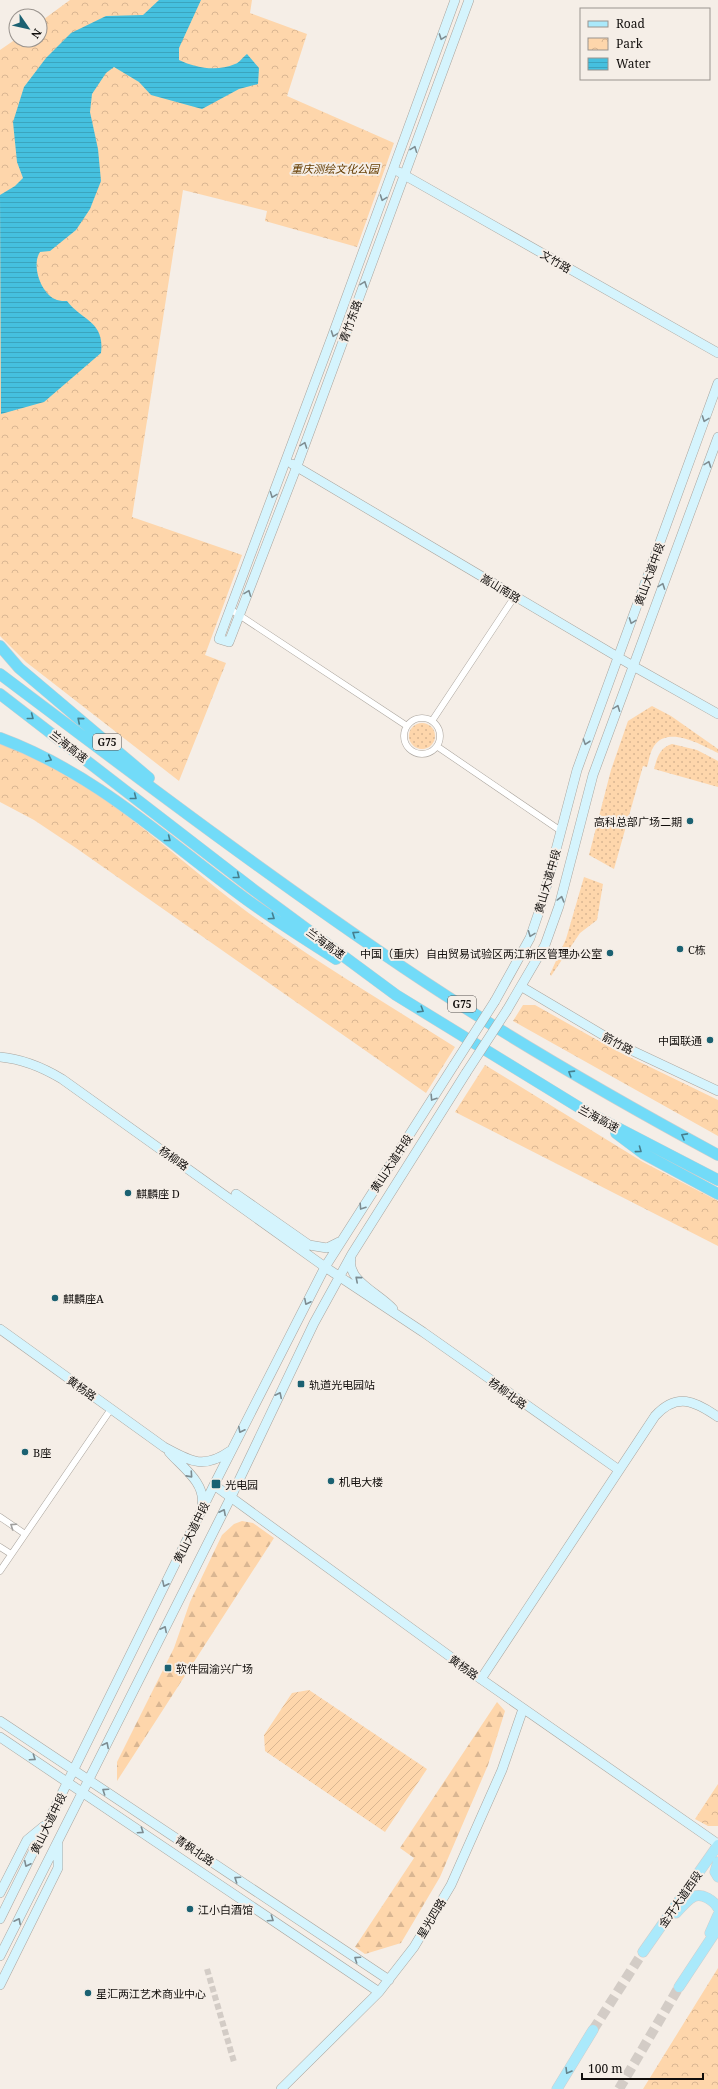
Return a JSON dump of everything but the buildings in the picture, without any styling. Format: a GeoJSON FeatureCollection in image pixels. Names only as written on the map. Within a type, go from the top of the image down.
{"type":"FeatureCollection","features":[{"type":"Feature","properties":{"kind":"highway","name":"G75"},"geometry":{"type":"LineString","coordinates":[[0,646],[19,668],[216,836]]}},
{"type":"Feature","properties":{"kind":"highway"},"geometry":{"type":"LineString","coordinates":[[0,674],[216,836]]}},
{"type":"Feature","properties":{"kind":"highway","name":"兰海高速"},"geometry":{"type":"LineString","coordinates":[[0,694],[254,890],[396,995],[585,1111],[718,1180]]}},
{"type":"Feature","properties":{"kind":"highway"},"geometry":{"type":"LineString","coordinates":[[0,738],[59,763],[94,784],[133,811],[247,900],[314,945],[396,995]]}},
{"type":"Feature","properties":{"kind":"highway","name":"兰海高速"},"geometry":{"type":"LineString","coordinates":[[216,836],[301,898],[406,970],[598,1090],[718,1155]]}},
{"type":"Feature","properties":{"kind":"highway"},"geometry":{"type":"LineString","coordinates":[[585,1111],[644,1154],[718,1194]]}},
{"type":"Feature","properties":{"kind":"main road","name":"金开大道西段"},"geometry":{"type":"LineString","coordinates":[[643,1952],[718,1845]]}},
{"type":"Feature","properties":{"kind":"main road"},"geometry":{"type":"LineString","coordinates":[[718,1862],[715,1872],[718,1877]]}},
{"type":"Feature","properties":{"kind":"main road"},"geometry":{"type":"LineString","coordinates":[[661,1927],[693,1896],[700,1895],[707,1897],[718,1908]]}},
{"type":"Feature","properties":{"kind":"main road"},"geometry":{"type":"LineString","coordinates":[[702,1952],[718,1915]]}},
{"type":"Feature","properties":{"kind":"main road"},"geometry":{"type":"LineString","coordinates":[[679,1987],[718,1928]]}},
{"type":"Feature","properties":{"kind":"main road"},"geometry":{"type":"LineString","coordinates":[[557,2089],[593,2030]]}},
{"type":"Feature","properties":{"kind":"street","name":"青竹东路"},"geometry":{"type":"LineString","coordinates":[[455,0],[219,639],[229,642],[240,615],[469,0]]}},
{"type":"Feature","properties":{"kind":"street","name":"文竹路"},"geometry":{"type":"LineString","coordinates":[[393,169],[718,353]]}},
{"type":"Feature","properties":{"kind":"street","name":"黄山大道中段"},"geometry":{"type":"LineString","coordinates":[[0,1919],[200,1511],[325,1267],[340,1241],[495,1001],[530,938],[542,903],[577,770],[718,383]]}},
{"type":"Feature","properties":{"kind":"street","name":"黄山大道中段"},"geometry":{"type":"LineString","coordinates":[[0,1956],[231,1497],[314,1323],[352,1254],[522,987],[545,945],[559,906],[593,775],[718,437]]}},
{"type":"Feature","properties":{"kind":"street","name":"嵩山南路"},"geometry":{"type":"LineString","coordinates":[[286,460],[619,658],[718,714]]}},
{"type":"Feature","properties":{"kind":"street"},"geometry":{"type":"LineString","coordinates":[[432,721],[515,596]]}},
{"type":"Feature","properties":{"kind":"street"},"geometry":{"type":"LineString","coordinates":[[230,609],[407,726]]}},
{"type":"Feature","properties":{"kind":"street"},"geometry":{"type":"LineString","coordinates":[[427,718],[432,721],[437,724],[441,735],[438,746],[428,754],[415,753],[410,750],[404,739],[407,726],[416,719],[427,718]]}},
{"type":"Feature","properties":{"kind":"street"},"geometry":{"type":"LineString","coordinates":[[438,746],[561,831]]}},
{"type":"Feature","properties":{"kind":"street","name":"箭竹路"},"geometry":{"type":"LineString","coordinates":[[522,987],[618,1044],[718,1091]]}},
{"type":"Feature","properties":{"kind":"street","name":"杨柳路"},"geometry":{"type":"LineString","coordinates":[[0,1051],[27,1056],[65,1074],[303,1242],[321,1248],[332,1246],[340,1241]]}},
{"type":"Feature","properties":{"kind":"street","name":"杨柳路"},"geometry":{"type":"LineString","coordinates":[[0,1057],[25,1061],[62,1079],[339,1277],[397,1314]]}},
{"type":"Feature","properties":{"kind":"street"},"geometry":{"type":"LineString","coordinates":[[352,1254],[350,1267],[354,1276],[384,1299],[397,1314]]}},
{"type":"Feature","properties":{"kind":"street","name":"杨柳北路"},"geometry":{"type":"LineString","coordinates":[[397,1314],[619,1470]]}},
{"type":"Feature","properties":{"kind":"street","name":"黄杨路"},"geometry":{"type":"LineString","coordinates":[[0,1329],[164,1447]]}},
{"type":"Feature","properties":{"kind":"street"},"geometry":{"type":"LineString","coordinates":[[481,1680],[655,1416],[671,1403],[683,1401],[693,1403],[718,1417]]}},
{"type":"Feature","properties":{"kind":"street"},"geometry":{"type":"LineString","coordinates":[[0,1571],[111,1409]]}},
{"type":"Feature","properties":{"kind":"street"},"geometry":{"type":"LineString","coordinates":[[164,1447],[188,1460],[199,1463],[218,1458],[231,1450]]}},
{"type":"Feature","properties":{"kind":"street"},"geometry":{"type":"LineString","coordinates":[[164,1447],[199,1486],[202,1496],[200,1511]]}},
{"type":"Feature","properties":{"kind":"street","name":"黄杨路"},"geometry":{"type":"LineString","coordinates":[[214,1485],[481,1680],[718,1845]]}},
{"type":"Feature","properties":{"kind":"street"},"geometry":{"type":"LineString","coordinates":[[0,1517],[25,1534]]}},
{"type":"Feature","properties":{"kind":"street"},"geometry":{"type":"LineString","coordinates":[[0,1547],[11,1554]]}},
{"type":"Feature","properties":{"kind":"street","name":"星光四路"},"geometry":{"type":"LineString","coordinates":[[281,2089],[379,1992],[414,1946],[451,1885],[502,1770],[523,1709]]}},
{"type":"Feature","properties":{"kind":"street","name":"青枫北路"},"geometry":{"type":"LineString","coordinates":[[0,1721],[389,1980]]}},
{"type":"Feature","properties":{"kind":"street","name":"青枫北路"},"geometry":{"type":"LineString","coordinates":[[0,1737],[379,1992]]}},
{"type":"Feature","properties":{"kind":"street"},"geometry":{"type":"LineString","coordinates":[[0,1893],[27,1840],[48,1822]]}},
{"type":"Feature","properties":{"kind":"street"},"geometry":{"type":"LineString","coordinates":[[0,1985],[58,1868],[58,1842]]}},
{"type":"Feature","properties":{"kind":"green space","name":"重庆测绘文化公园"},"geometry":{"type":"Polygon","coordinates":[[[70,0],[252,0],[250,13],[307,34],[287,96],[394,143],[357,247],[265,221],[267,211],[183,190],[132,517],[242,555],[205,655],[226,663],[179,781],[26,662],[0,636],[0,50],[8,44],[8,48],[48,48],[48,16],[70,0]]]}},
{"type":"Feature","properties":{"kind":"green space"},"geometry":{"type":"Polygon","coordinates":[[[652,706],[671,716],[718,749],[718,753],[694,742],[676,737],[668,737],[660,740],[654,746],[647,767],[643,766],[614,869],[589,855],[611,770],[628,721],[652,706]]]}},
{"type":"Feature","properties":{"kind":"green space"},"geometry":{"type":"Polygon","coordinates":[[[422,723],[431,727],[435,736],[431,745],[422,749],[413,745],[409,736],[413,727],[422,723]]]}},
{"type":"Feature","properties":{"kind":"green space"},"geometry":{"type":"Polygon","coordinates":[[[0,744],[34,758],[97,794],[156,839],[213,886],[268,927],[347,980],[455,1047],[426,1093],[76,848],[34,820],[0,802],[0,744]]]}},
{"type":"Feature","properties":{"kind":"green space"},"geometry":{"type":"Polygon","coordinates":[[[672,744],[697,750],[718,761],[718,787],[654,769],[662,750],[668,745],[672,744]]]}},
{"type":"Feature","properties":{"kind":"green space"},"geometry":{"type":"Polygon","coordinates":[[[584,877],[603,884],[597,920],[580,933],[551,976],[550,974],[566,939],[584,877]]]}},
{"type":"Feature","properties":{"kind":"green space"},"geometry":{"type":"Polygon","coordinates":[[[523,1005],[535,1005],[615,1050],[718,1100],[718,1136],[513,1021],[523,1005]]]}},
{"type":"Feature","properties":{"kind":"green space"},"geometry":{"type":"Polygon","coordinates":[[[485,1065],[643,1162],[718,1201],[718,1246],[455,1112],[485,1065]]]}},
{"type":"Feature","properties":{"kind":"green space"},"geometry":{"type":"Polygon","coordinates":[[[242,1521],[253,1523],[274,1538],[117,1781],[117,1762],[174,1648],[190,1602],[222,1535],[234,1524],[242,1521]]]}},
{"type":"Feature","properties":{"kind":"green space"},"geometry":{"type":"Polygon","coordinates":[[[309,1690],[427,1769],[385,1832],[265,1751],[264,1735],[292,1693],[309,1690]]]}},
{"type":"Feature","properties":{"kind":"green space"},"geometry":{"type":"Polygon","coordinates":[[[497,1702],[505,1711],[488,1765],[440,1877],[401,1943],[365,1954],[355,1947],[414,1858],[400,1848],[497,1702]]]}},
{"type":"Feature","properties":{"kind":"green space"},"geometry":{"type":"Polygon","coordinates":[[[718,1784],[718,1826],[708,1826],[695,1819],[718,1784]]]}},
{"type":"Feature","properties":{"kind":"green space"},"geometry":{"type":"Polygon","coordinates":[[[718,1968],[718,2089],[643,2089],[718,1968]]]}},
{"type":"Feature","properties":{"kind":"water"},"geometry":{"type":"Polygon","coordinates":[[[159,0],[201,0],[179,48],[179,60],[199,67],[221,68],[240,61],[247,54],[259,68],[258,84],[239,89],[202,109],[151,95],[139,82],[114,67],[106,73],[92,94],[90,112],[98,149],[101,181],[90,209],[76,230],[50,251],[40,252],[37,258],[37,272],[46,292],[57,300],[67,301],[73,308],[91,322],[99,334],[101,353],[44,402],[1,414],[0,195],[15,186],[23,178],[17,162],[13,122],[24,87],[46,58],[71,33],[106,16],[143,15],[159,0]]]}},
{"type":"Feature","properties":{"kind":"tunnel"},"geometry":{"type":"LineString","coordinates":[[593,2030],[643,1952]]}},
{"type":"Feature","properties":{"kind":"tunnel"},"geometry":{"type":"LineString","coordinates":[[207,1969],[234,2062]]}},
{"type":"Feature","properties":{"kind":"tunnel"},"geometry":{"type":"LineString","coordinates":[[619,2089],[679,1987]]}},
{"type":"Feature","properties":{"kind":"place","name":"高科总部广场二期"},"geometry":{"type":"Point","coordinates":[690,821]}},
{"type":"Feature","properties":{"kind":"place","name":"C栋"},"geometry":{"type":"Point","coordinates":[680,949]}},
{"type":"Feature","properties":{"kind":"place","name":"中国（重庆）自由贸易试验区两江新区管理办公室"},"geometry":{"type":"Point","coordinates":[610,953]}},
{"type":"Feature","properties":{"kind":"place","name":"中国联通"},"geometry":{"type":"Point","coordinates":[710,1040]}},
{"type":"Feature","properties":{"kind":"place","name":"麒麟座 D"},"geometry":{"type":"Point","coordinates":[128,1193]}},
{"type":"Feature","properties":{"kind":"place","name":"麒麟座A"},"geometry":{"type":"Point","coordinates":[55,1298]}},
{"type":"Feature","properties":{"kind":"place","name":"轨道光电园站"},"geometry":{"type":"Point","coordinates":[301,1384]}},
{"type":"Feature","properties":{"kind":"place","name":"B座"},"geometry":{"type":"Point","coordinates":[25,1452]}},
{"type":"Feature","properties":{"kind":"place","name":"机电大楼"},"geometry":{"type":"Point","coordinates":[331,1481]}},
{"type":"Feature","properties":{"kind":"place","name":"光电园"},"geometry":{"type":"Point","coordinates":[216,1484]}},
{"type":"Feature","properties":{"kind":"place","name":"软件园渝兴广场"},"geometry":{"type":"Point","coordinates":[168,1668]}},
{"type":"Feature","properties":{"kind":"place","name":"江小白酒馆"},"geometry":{"type":"Point","coordinates":[190,1909]}},
{"type":"Feature","properties":{"kind":"place","name":"星汇两江艺术商业中心"},"geometry":{"type":"Point","coordinates":[88,1993]}}]}
